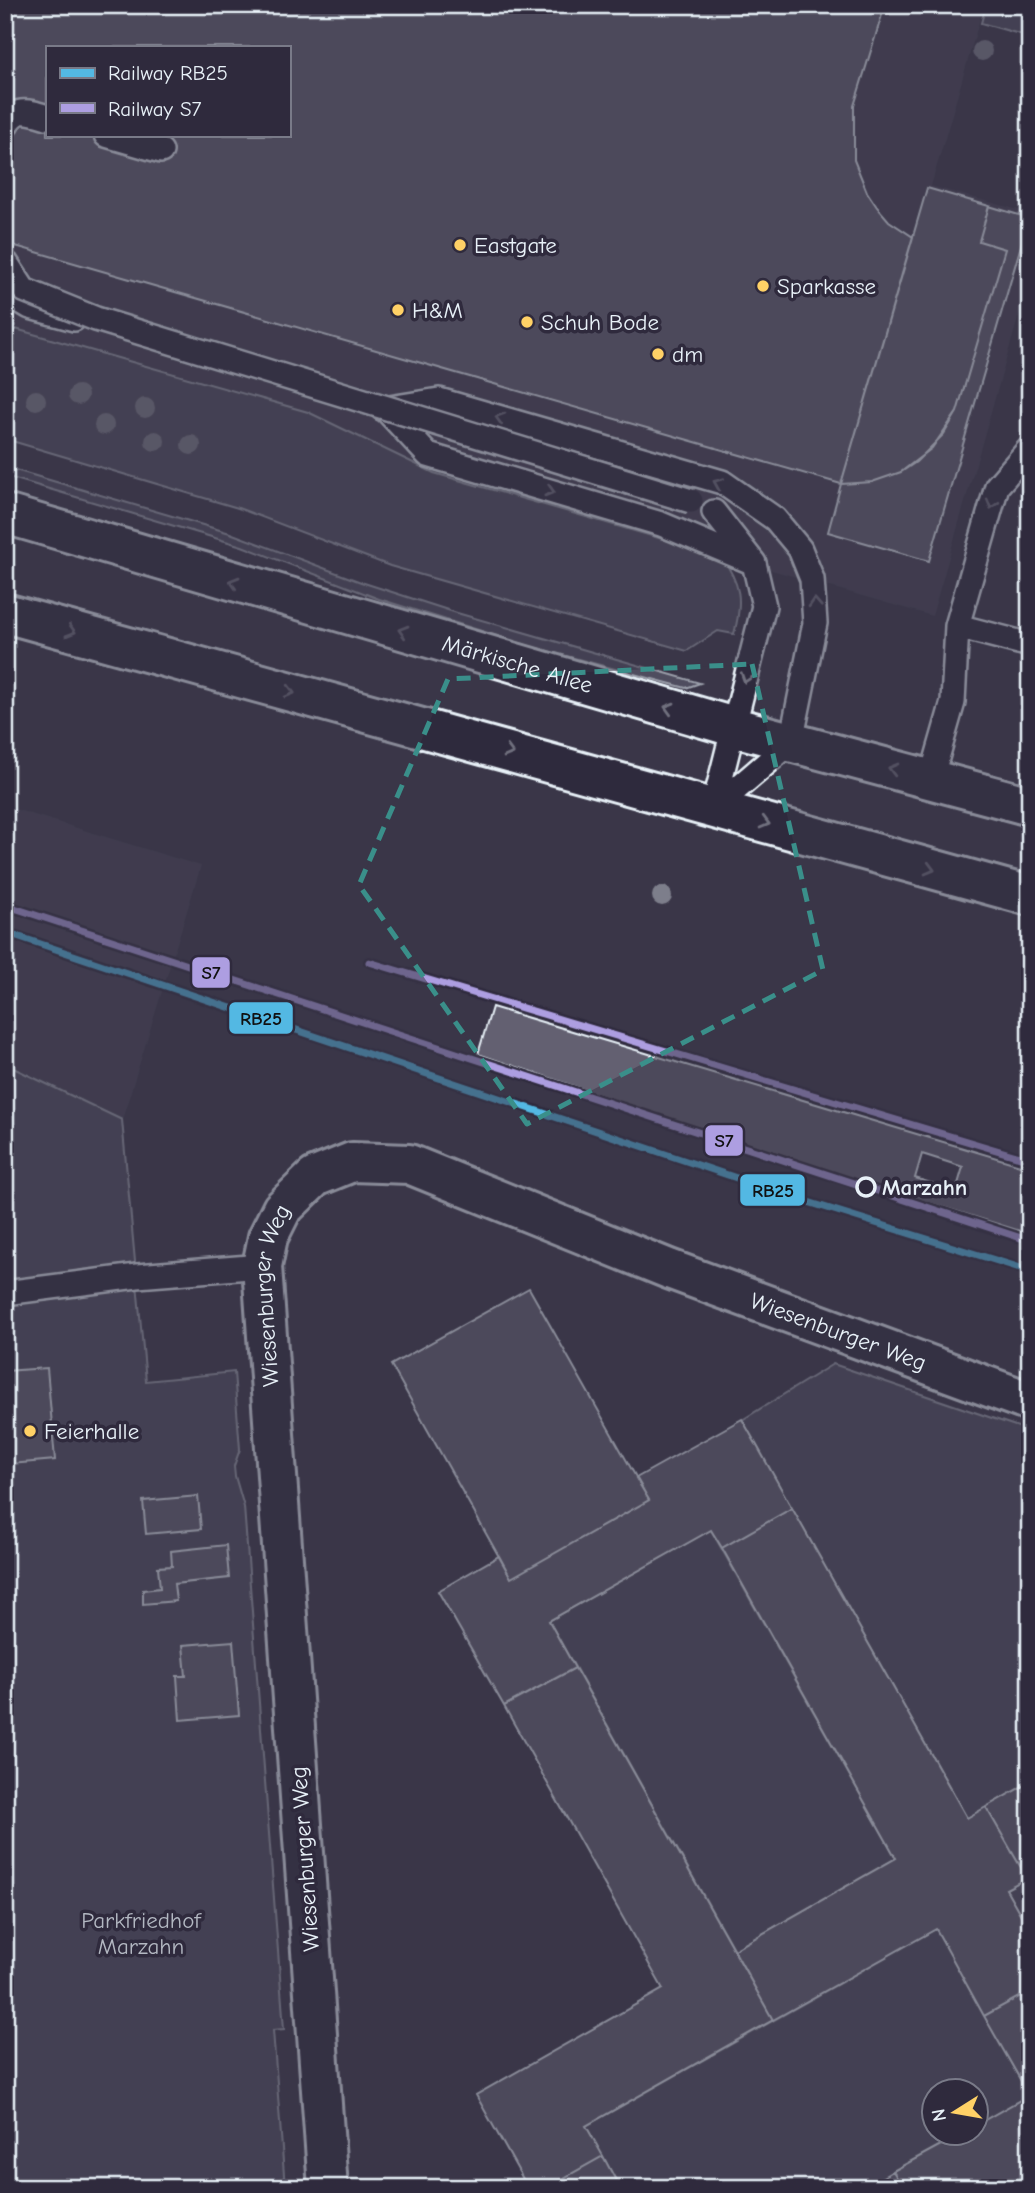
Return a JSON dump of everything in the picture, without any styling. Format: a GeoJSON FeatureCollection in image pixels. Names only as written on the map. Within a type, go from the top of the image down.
{"type":"FeatureCollection","features":[{"type":"Feature","properties":{"kind":"main road","name":"Märkische Allee"},"geometry":{"type":"LineString","coordinates":[[5,514],[734,727],[1030,806]]}},
{"type":"Feature","properties":{"kind":"main road"},"geometry":{"type":"LineString","coordinates":[[5,612],[1030,896]]}},
{"type":"Feature","properties":{"kind":"main road","name":"Wiesenburger Weg"},"geometry":{"type":"LineString","coordinates":[[328,2188],[261,1266],[268,1237],[282,1209],[315,1177],[352,1162],[409,1164],[669,1269],[1030,1402]]}},
{"type":"Feature","properties":{"kind":"lane"},"geometry":{"type":"LineString","coordinates":[[5,127],[16,112],[24,110],[46,117]]}},
{"type":"Feature","properties":{"kind":"lane"},"geometry":{"type":"LineString","coordinates":[[109,136],[161,151]]}},
{"type":"Feature","properties":{"kind":"lane"},"geometry":{"type":"LineString","coordinates":[[5,261],[24,290],[96,319],[691,501],[714,512],[775,519]]}},
{"type":"Feature","properties":{"kind":"lane"},"geometry":{"type":"LineString","coordinates":[[5,292],[30,306],[385,409],[439,400],[722,482],[775,519],[800,548],[812,579],[816,603],[807,671],[791,742],[713,809]]}},
{"type":"Feature","properties":{"kind":"lane"},"geometry":{"type":"LineString","coordinates":[[385,409],[428,455],[661,524],[754,563]]}},
{"type":"Feature","properties":{"kind":"lane"},"geometry":{"type":"LineString","coordinates":[[931,779],[953,702],[957,626],[997,486],[1030,448]]}},
{"type":"Feature","properties":{"kind":"lane"},"geometry":{"type":"LineString","coordinates":[[713,809],[764,606],[754,563],[714,512]]}},
{"type":"Feature","properties":{"kind":"lane"},"geometry":{"type":"LineString","coordinates":[[957,626],[1030,645]]}},
{"type":"Feature","properties":{"kind":"lane"},"geometry":{"type":"LineString","coordinates":[[5,1293],[137,1276],[261,1266]]}},
{"type":"Feature","properties":{"kind":"highlighted area"},"geometry":{"type":"Polygon","coordinates":[[[752,664],[823,970],[527,1124],[359,885],[448,679],[752,664]]]}},
{"type":"Feature","properties":{"kind":"shaded area","name":"Eastgate"},"geometry":{"type":"Polygon","coordinates":[[[5,5],[984,5],[931,186],[1030,213],[1030,277],[932,616],[434,473],[308,412],[5,326],[5,5]]]}},
{"type":"Feature","properties":{"kind":"shaded area"},"geometry":{"type":"Polygon","coordinates":[[[5,806],[201,866],[122,1120],[5,1064],[5,806]]]}},
{"type":"Feature","properties":{"kind":"green space"},"geometry":{"type":"Polygon","coordinates":[[[986,5],[1030,5],[1030,37],[981,23],[986,5]]]}},
{"type":"Feature","properties":{"kind":"green space"},"geometry":{"type":"Polygon","coordinates":[[[5,326],[308,412],[434,473],[721,556],[733,575],[738,593],[739,612],[734,634],[718,631],[687,651],[390,566],[238,508],[5,439],[5,326]]]}},
{"type":"Feature","properties":{"kind":"green space"},"geometry":{"type":"Polygon","coordinates":[[[5,467],[230,533],[361,582],[457,613],[700,683],[686,688],[533,647],[379,599],[242,546],[5,476],[5,467]]]}},
{"type":"Feature","properties":{"kind":"green space","name":"Parkfriedhof Marzahn"},"geometry":{"type":"Polygon","coordinates":[[[5,1064],[122,1120],[146,1381],[234,1372],[240,1449],[234,1466],[244,1507],[284,2029],[273,2030],[285,2188],[5,2188],[5,1064]]]}},
{"type":"Feature","properties":{"kind":"green space"},"geometry":{"type":"Polygon","coordinates":[[[833,1364],[1030,1431],[1030,1783],[967,1818],[742,1420],[833,1364]]]}},
{"type":"Feature","properties":{"kind":"green space"},"geometry":{"type":"Polygon","coordinates":[[[711,1530],[896,1858],[734,1950],[549,1621],[711,1530]]]}},
{"type":"Feature","properties":{"kind":"green space"},"geometry":{"type":"Polygon","coordinates":[[[1030,1875],[1030,1931],[1006,1889],[1030,1875]]]}},
{"type":"Feature","properties":{"kind":"green space"},"geometry":{"type":"Polygon","coordinates":[[[936,1929],[1029,2095],[990,2117],[990,2078],[920,2078],[920,2148],[936,2148],[864,2188],[620,2188],[586,2126],[936,1929]]]}},
{"type":"Feature","properties":{"kind":"building","name":"Eastgate"},"geometry":{"type":"Polygon","coordinates":[[[5,5],[885,5],[854,106],[854,160],[867,192],[877,207],[889,221],[913,237],[841,484],[5,243],[5,5]]]}},
{"type":"Feature","properties":{"kind":"building"},"geometry":{"type":"Polygon","coordinates":[[[927,188],[989,206],[979,241],[1005,249],[957,412],[944,434],[916,462],[901,472],[872,482],[841,484],[927,188]]]}},
{"type":"Feature","properties":{"kind":"building"},"geometry":{"type":"Polygon","coordinates":[[[989,206],[1029,218],[929,561],[828,532],[841,484],[872,482],[901,472],[932,448],[957,412],[1005,249],[979,241],[989,206]]]}},
{"type":"Feature","properties":{"kind":"building"},"geometry":{"type":"Polygon","coordinates":[[[492,1007],[1030,1168],[1030,1234],[820,1169],[478,1054],[492,1007]]]}},
{"type":"Feature","properties":{"kind":"building"},"geometry":{"type":"Polygon","coordinates":[[[922,1154],[963,1167],[956,1191],[915,1178],[922,1154]]]}},
{"type":"Feature","properties":{"kind":"building"},"geometry":{"type":"Polygon","coordinates":[[[529,1288],[649,1500],[511,1578],[391,1365],[529,1288]]]}},
{"type":"Feature","properties":{"kind":"building","name":"Feierhalle"},"geometry":{"type":"Polygon","coordinates":[[[47,1368],[55,1460],[11,1464],[5,1371],[47,1368]]]}},
{"type":"Feature","properties":{"kind":"building"},"geometry":{"type":"Polygon","coordinates":[[[742,1419],[792,1508],[722,1548],[711,1530],[549,1621],[575,1668],[504,1706],[438,1591],[499,1556],[511,1578],[649,1500],[636,1478],[742,1419]]]}},
{"type":"Feature","properties":{"kind":"building"},"geometry":{"type":"Polygon","coordinates":[[[198,1496],[201,1529],[146,1534],[143,1501],[198,1496]]]}},
{"type":"Feature","properties":{"kind":"building"},"geometry":{"type":"Polygon","coordinates":[[[792,1508],[967,1818],[986,1807],[1027,1878],[1006,1889],[1030,1931],[1030,1991],[984,2016],[936,1929],[773,2020],[734,1950],[896,1858],[722,1548],[792,1508]]]}},
{"type":"Feature","properties":{"kind":"building"},"geometry":{"type":"Polygon","coordinates":[[[226,1545],[229,1578],[174,1584],[176,1601],[143,1604],[143,1590],[160,1588],[158,1567],[172,1566],[171,1551],[226,1545]]]}},
{"type":"Feature","properties":{"kind":"building"},"geometry":{"type":"Polygon","coordinates":[[[233,1641],[239,1715],[180,1720],[177,1676],[186,1676],[183,1645],[233,1641]]]}},
{"type":"Feature","properties":{"kind":"building"},"geometry":{"type":"Polygon","coordinates":[[[575,1668],[773,2020],[586,2126],[603,2156],[546,2188],[528,2188],[476,2095],[663,1989],[504,1706],[575,1668]]]}},
{"type":"Feature","properties":{"kind":"building"},"geometry":{"type":"Polygon","coordinates":[[[1030,1782],[1030,1876],[1027,1878],[986,1807],[1030,1782]]]}},
{"type":"Feature","properties":{"kind":"building"},"geometry":{"type":"Polygon","coordinates":[[[1030,1991],[1030,2188],[903,2188],[893,2171],[935,2148],[990,2148],[990,2117],[1029,2095],[984,2016],[1030,1991]]]}},
{"type":"Feature","properties":{"kind":"building"},"geometry":{"type":"Polygon","coordinates":[[[603,2156],[620,2188],[546,2188],[603,2156]]]}},
{"type":"Feature","properties":{"kind":"building"},"geometry":{"type":"Polygon","coordinates":[[[893,2171],[903,2188],[864,2188],[893,2171]]]}},
{"type":"Feature","properties":{"kind":"rail line","name":"S7"},"geometry":{"type":"LineString","coordinates":[[5,905],[1030,1241]]}},
{"type":"Feature","properties":{"kind":"rail line","name":"RB25"},"geometry":{"type":"LineString","coordinates":[[5,932],[808,1202],[1030,1271]]}},
{"type":"Feature","properties":{"kind":"rail line","name":"S7"},"geometry":{"type":"LineString","coordinates":[[369,962],[1030,1160]]}},
{"type":"Feature","properties":{"kind":"place","name":"Eastgate"},"geometry":{"type":"Point","coordinates":[460,245]}},
{"type":"Feature","properties":{"kind":"place","name":"Sparkasse"},"geometry":{"type":"Point","coordinates":[763,286]}},
{"type":"Feature","properties":{"kind":"place","name":"H&M"},"geometry":{"type":"Point","coordinates":[398,310]}},
{"type":"Feature","properties":{"kind":"place","name":"Schuh Bode"},"geometry":{"type":"Point","coordinates":[527,322]}},
{"type":"Feature","properties":{"kind":"place","name":"dm"},"geometry":{"type":"Point","coordinates":[658,354]}},
{"type":"Feature","properties":{"kind":"place","name":"Marzahn"},"geometry":{"type":"Point","coordinates":[866,1187]}},
{"type":"Feature","properties":{"kind":"place","name":"Feierhalle"},"geometry":{"type":"Point","coordinates":[30,1431]}}]}
